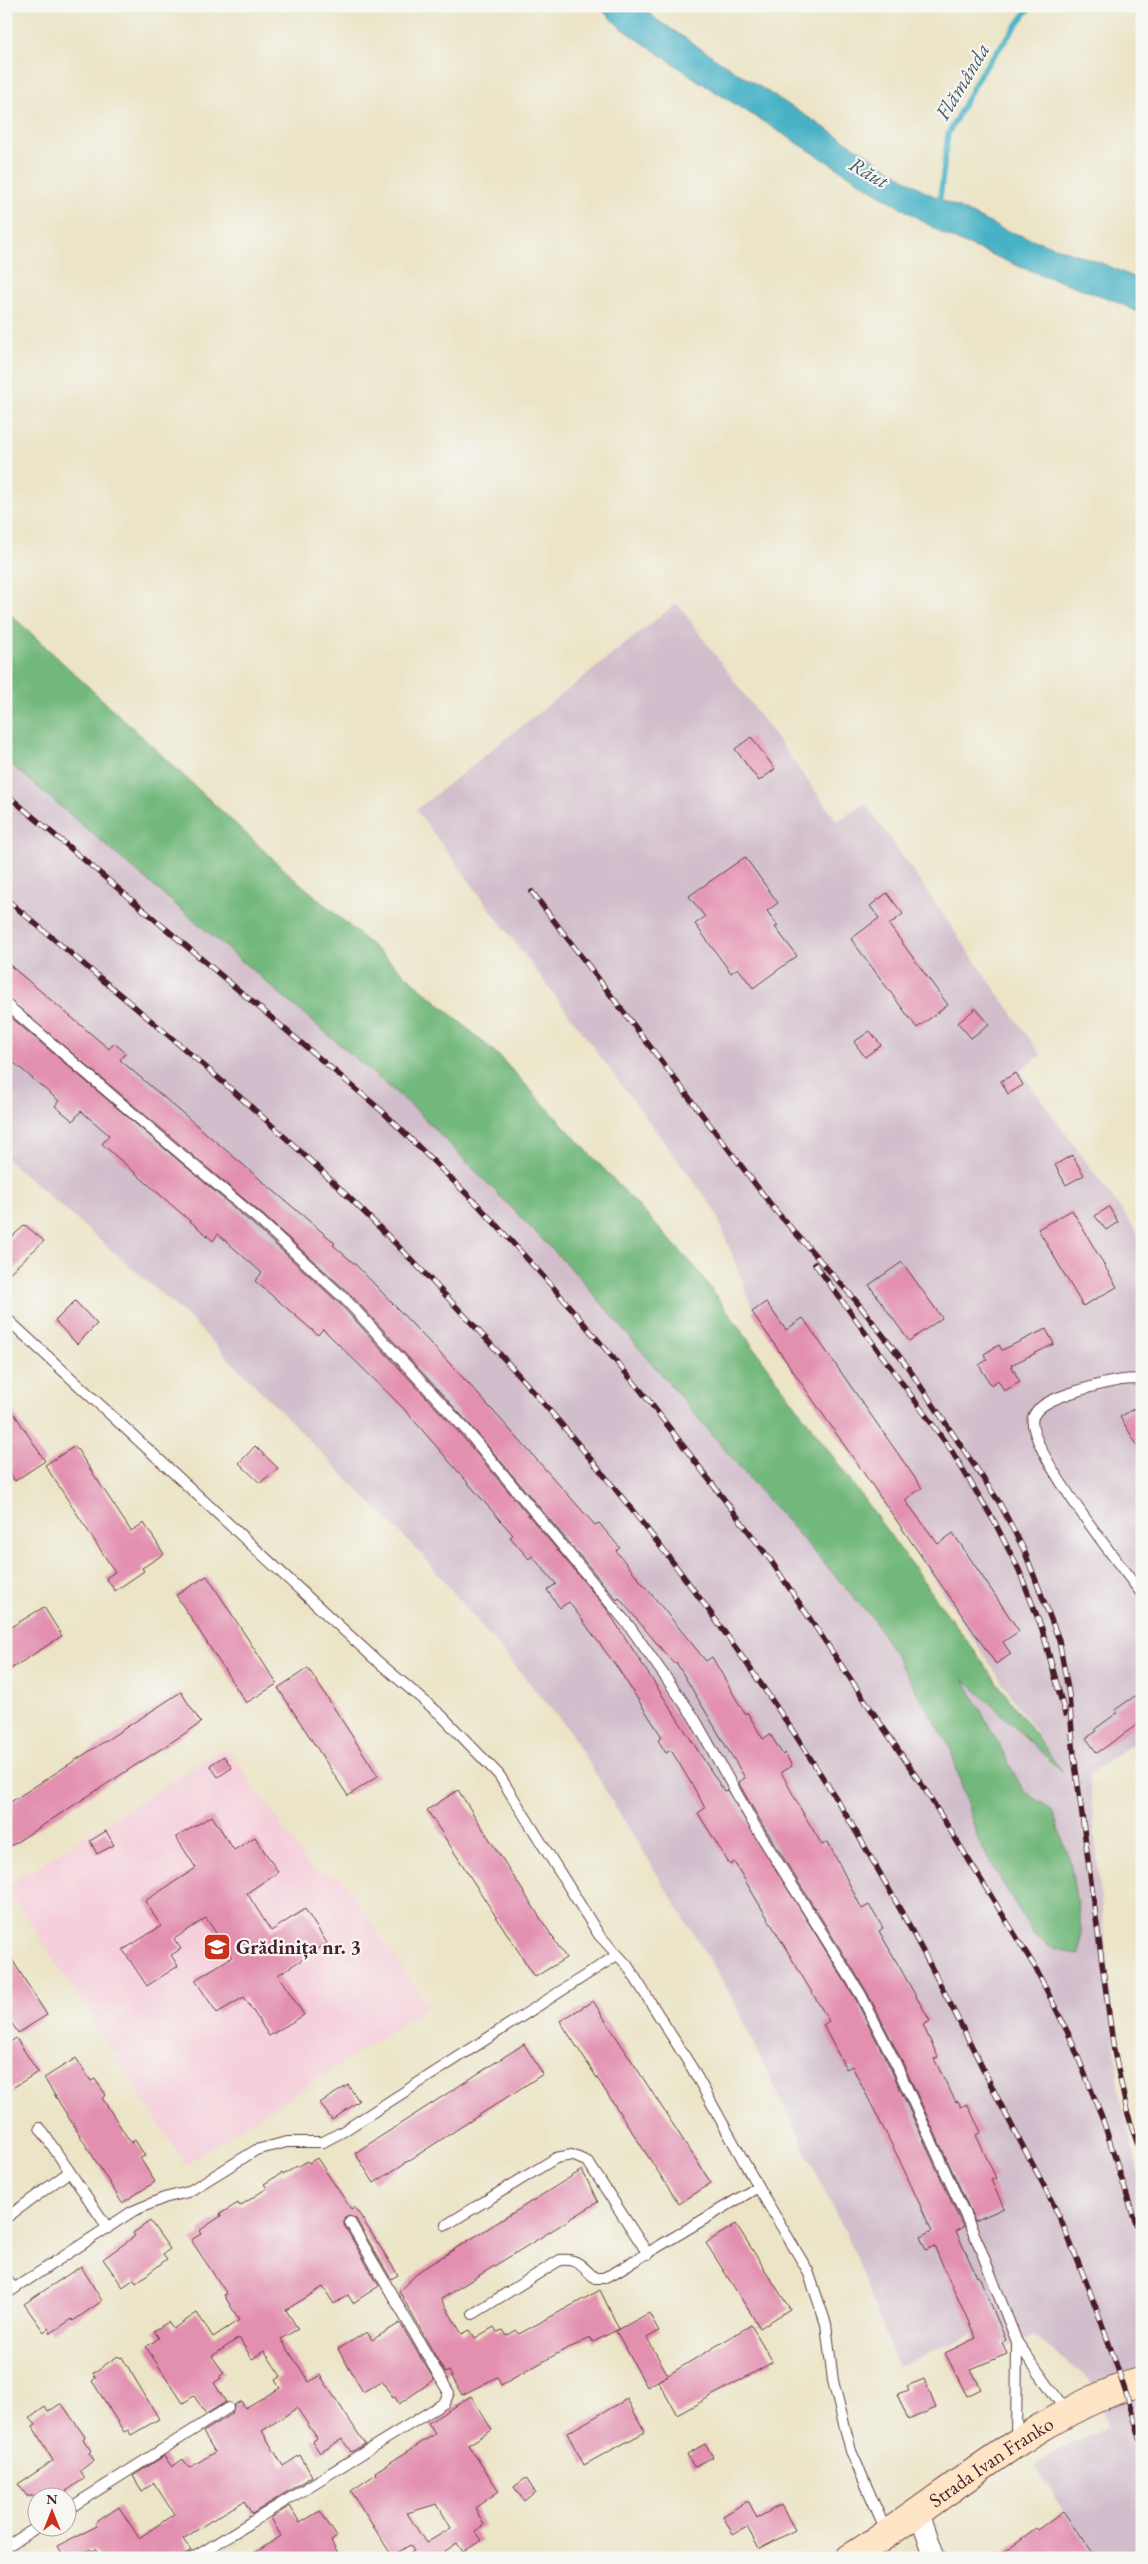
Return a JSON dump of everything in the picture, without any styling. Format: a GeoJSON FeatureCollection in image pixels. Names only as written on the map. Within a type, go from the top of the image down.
{"type":"FeatureCollection","features":[{"type":"Feature","properties":{"kind":"main road","name":"Strada Ivan Franko"},"geometry":{"type":"LineString","coordinates":[[850,2558],[1016,2444],[1067,2412],[1142,2381]]}},
{"type":"Feature","properties":{"kind":"street"},"geometry":{"type":"LineString","coordinates":[[919,2512],[935,2558]]}},
{"type":"Feature","properties":{"kind":"lane"},"geometry":{"type":"LineString","coordinates":[[6,1004],[150,1129],[259,1220],[346,1300],[467,1430],[630,1627],[693,1716],[755,1826],[861,1995],[895,2062],[980,2245],[1017,2342],[1067,2412]]}},
{"type":"Feature","properties":{"kind":"lane"},"geometry":{"type":"LineString","coordinates":[[6,1318],[468,1742],[498,1775],[599,1935],[627,1965],[692,2068],[758,2188],[808,2271],[819,2298],[826,2324],[833,2381],[851,2451],[887,2534]]}},
{"type":"Feature","properties":{"kind":"lane"},"geometry":{"type":"LineString","coordinates":[[1142,1380],[1095,1386],[1058,1398],[1038,1410],[1033,1418],[1032,1427],[1042,1449],[1069,1495],[1142,1594]]}},
{"type":"Feature","properties":{"kind":"lane"},"geometry":{"type":"LineString","coordinates":[[6,2278],[10,2291],[133,2211],[201,2186],[266,2146],[287,2142],[313,2143],[333,2138],[617,1955]]}},
{"type":"Feature","properties":{"kind":"lane"},"geometry":{"type":"LineString","coordinates":[[40,2128],[108,2228]]}},
{"type":"Feature","properties":{"kind":"lane"},"geometry":{"type":"LineString","coordinates":[[446,2225],[556,2158],[572,2155],[588,2162],[648,2254]]}},
{"type":"Feature","properties":{"kind":"lane"},"geometry":{"type":"LineString","coordinates":[[6,2218],[69,2172]]}},
{"type":"Feature","properties":{"kind":"lane"},"geometry":{"type":"LineString","coordinates":[[473,2314],[560,2260],[571,2259],[582,2265],[595,2278],[603,2278],[648,2254],[758,2188]]}},
{"type":"Feature","properties":{"kind":"lane"},"geometry":{"type":"LineString","coordinates":[[193,2558],[444,2403],[449,2393],[350,2222]]}},
{"type":"Feature","properties":{"kind":"lane"},"geometry":{"type":"LineString","coordinates":[[1016,2444],[1017,2342]]}},
{"type":"Feature","properties":{"kind":"lane"},"geometry":{"type":"LineString","coordinates":[[78,2503],[228,2408]]}},
{"type":"Feature","properties":{"kind":"lane"},"geometry":{"type":"LineString","coordinates":[[6,2547],[28,2533]]}},
{"type":"Feature","properties":{"kind":"shaded area"},"geometry":{"type":"Polygon","coordinates":[[[677,603],[837,821],[865,803],[1041,1055],[1020,1071],[1142,1239],[1142,1737],[1089,1774],[1120,2096],[1142,2189],[1142,2558],[1094,2558],[1034,2465],[1068,2444],[1108,2427],[1090,2380],[1034,2336],[1006,2348],[1001,2337],[978,2347],[972,2335],[897,2367],[851,2245],[728,1990],[568,1729],[421,1554],[189,1318],[6,1158],[6,620],[287,872],[497,1054],[695,1267],[1053,1759],[750,1302],[715,1210],[416,810],[677,603]]]}},
{"type":"Feature","properties":{"kind":"shaded area","name":"Grădinița nr. 3"},"geometry":{"type":"Polygon","coordinates":[[[219,1751],[229,1751],[312,1869],[342,1878],[428,2007],[185,2165],[7,1886],[219,1751]]]}},
{"type":"Feature","properties":{"kind":"green space"},"geometry":{"type":"Polygon","coordinates":[[[6,610],[287,872],[497,1054],[695,1267],[1063,1773],[964,1679],[1023,1790],[1052,1810],[1070,1861],[1081,1929],[1080,1955],[1048,1946],[1033,1933],[978,1840],[950,1747],[874,1620],[748,1477],[581,1279],[414,1108],[6,760],[6,610]]]}},
{"type":"Feature","properties":{"kind":"water","name":"Răut"},"geometry":{"type":"Polygon","coordinates":[[[598,6],[641,6],[656,19],[735,71],[926,192],[1002,229],[1099,262],[1142,281],[1142,314],[1113,300],[1023,268],[945,235],[706,86],[620,27],[598,6]]]}},
{"type":"Feature","properties":{"kind":"building"},"geometry":{"type":"Polygon","coordinates":[[[751,737],[775,769],[759,781],[735,749],[751,737]]]}},
{"type":"Feature","properties":{"kind":"building"},"geometry":{"type":"Polygon","coordinates":[[[745,857],[778,903],[767,911],[778,926],[775,927],[797,956],[753,988],[738,968],[731,973],[695,924],[705,917],[689,896],[745,857]]]}},
{"type":"Feature","properties":{"kind":"building"},"geometry":{"type":"Polygon","coordinates":[[[887,893],[903,914],[889,925],[948,1005],[917,1028],[851,939],[879,918],[870,906],[887,893]]]}},
{"type":"Feature","properties":{"kind":"building"},"geometry":{"type":"Polygon","coordinates":[[[6,962],[109,1049],[114,1043],[126,1053],[120,1060],[335,1243],[333,1245],[357,1266],[469,1384],[595,1525],[599,1523],[620,1548],[616,1551],[706,1661],[712,1657],[745,1714],[747,1712],[763,1739],[770,1734],[783,1755],[785,1753],[792,1766],[781,1772],[803,1813],[822,1845],[828,1842],[862,1909],[869,1905],[883,1928],[879,1931],[930,2021],[923,2025],[938,2057],[934,2059],[956,2102],[958,2101],[961,2107],[967,2104],[981,2132],[976,2135],[996,2178],[991,2180],[1004,2208],[975,2221],[901,2059],[867,1992],[761,1822],[738,1782],[745,1778],[676,1662],[674,1664],[619,1598],[617,1600],[472,1427],[351,1295],[263,1215],[6,997],[6,962]]]}},
{"type":"Feature","properties":{"kind":"building"},"geometry":{"type":"Polygon","coordinates":[[[976,1008],[989,1024],[971,1038],[958,1023],[976,1008]]]}},
{"type":"Feature","properties":{"kind":"building"},"geometry":{"type":"Polygon","coordinates":[[[6,1013],[254,1225],[341,1305],[462,1436],[606,1608],[724,1791],[727,1790],[855,1998],[889,2065],[963,2227],[956,2231],[977,2277],[979,2276],[1006,2340],[1002,2342],[1007,2354],[971,2369],[981,2389],[967,2396],[945,2353],[976,2338],[934,2246],[926,2250],[920,2237],[932,2231],[899,2159],[852,2066],[846,2069],[823,2025],[829,2021],[734,1862],[730,1865],[698,1813],[705,1808],[694,1788],[671,1750],[666,1753],[658,1740],[662,1737],[619,1670],[569,1602],[560,1608],[547,1590],[556,1584],[532,1556],[529,1559],[510,1537],[513,1535],[404,1409],[323,1329],[318,1335],[255,1281],[262,1273],[218,1234],[213,1241],[102,1144],[109,1135],[81,1111],[73,1121],[55,1106],[59,1101],[12,1061],[14,1059],[6,1052],[6,1013]]]}},
{"type":"Feature","properties":{"kind":"building"},"geometry":{"type":"Polygon","coordinates":[[[870,1031],[881,1045],[865,1057],[854,1042],[870,1031]]]}},
{"type":"Feature","properties":{"kind":"building"},"geometry":{"type":"Polygon","coordinates":[[[1016,1073],[1023,1085],[1008,1094],[1001,1081],[1016,1073]]]}},
{"type":"Feature","properties":{"kind":"building"},"geometry":{"type":"Polygon","coordinates":[[[1072,1155],[1084,1175],[1066,1185],[1055,1165],[1072,1155]]]}},
{"type":"Feature","properties":{"kind":"building"},"geometry":{"type":"Polygon","coordinates":[[[1109,1207],[1118,1222],[1106,1230],[1095,1216],[1109,1207]]]}},
{"type":"Feature","properties":{"kind":"building"},"geometry":{"type":"Polygon","coordinates":[[[1072,1210],[1117,1287],[1083,1306],[1038,1229],[1072,1210]]]}},
{"type":"Feature","properties":{"kind":"building"},"geometry":{"type":"Polygon","coordinates":[[[25,1225],[44,1241],[6,1276],[6,1242],[25,1225]]]}},
{"type":"Feature","properties":{"kind":"building"},"geometry":{"type":"Polygon","coordinates":[[[902,1262],[942,1318],[909,1341],[869,1285],[902,1262]]]}},
{"type":"Feature","properties":{"kind":"building"},"geometry":{"type":"Polygon","coordinates":[[[75,1301],[97,1324],[77,1344],[55,1321],[75,1301]]]}},
{"type":"Feature","properties":{"kind":"building"},"geometry":{"type":"Polygon","coordinates":[[[766,1302],[786,1330],[803,1318],[922,1488],[905,1500],[938,1544],[953,1533],[1019,1631],[1003,1642],[1011,1654],[996,1664],[752,1312],[766,1302]]]}},
{"type":"Feature","properties":{"kind":"building"},"geometry":{"type":"Polygon","coordinates":[[[1046,1329],[1054,1344],[1011,1365],[1020,1382],[1004,1391],[998,1380],[991,1385],[979,1365],[987,1360],[984,1354],[999,1345],[1002,1350],[1046,1329]]]}},
{"type":"Feature","properties":{"kind":"building"},"geometry":{"type":"Polygon","coordinates":[[[6,1401],[45,1461],[15,1481],[6,1468],[6,1401]]]}},
{"type":"Feature","properties":{"kind":"building"},"geometry":{"type":"Polygon","coordinates":[[[1142,1404],[1142,1453],[1120,1417],[1142,1404]]]}},
{"type":"Feature","properties":{"kind":"building"},"geometry":{"type":"Polygon","coordinates":[[[75,1446],[131,1531],[144,1523],[164,1554],[142,1568],[144,1571],[115,1591],[106,1578],[115,1572],[45,1465],[75,1446]]]}},
{"type":"Feature","properties":{"kind":"building"},"geometry":{"type":"Polygon","coordinates":[[[255,1446],[278,1468],[260,1483],[239,1463],[255,1446]]]}},
{"type":"Feature","properties":{"kind":"building"},"geometry":{"type":"Polygon","coordinates":[[[207,1576],[277,1684],[246,1703],[176,1595],[207,1576]]]}},
{"type":"Feature","properties":{"kind":"building"},"geometry":{"type":"Polygon","coordinates":[[[44,1607],[62,1636],[6,1672],[6,1630],[44,1607]]]}},
{"type":"Feature","properties":{"kind":"building"},"geometry":{"type":"Polygon","coordinates":[[[308,1668],[378,1776],[348,1796],[278,1688],[308,1668]]]}},
{"type":"Feature","properties":{"kind":"building"},"geometry":{"type":"Polygon","coordinates":[[[1142,1691],[1142,1721],[1097,1753],[1086,1738],[1117,1713],[1115,1710],[1142,1691]]]}},
{"type":"Feature","properties":{"kind":"building"},"geometry":{"type":"Polygon","coordinates":[[[181,1692],[201,1723],[6,1849],[6,1805],[181,1692]]]}},
{"type":"Feature","properties":{"kind":"building"},"geometry":{"type":"Polygon","coordinates":[[[224,1756],[232,1768],[218,1777],[210,1765],[224,1756]]]}},
{"type":"Feature","properties":{"kind":"building"},"geometry":{"type":"Polygon","coordinates":[[[458,1790],[566,1958],[535,1977],[427,1810],[458,1790]]]}},
{"type":"Feature","properties":{"kind":"building"},"geometry":{"type":"Polygon","coordinates":[[[212,1816],[234,1850],[255,1837],[278,1872],[247,1893],[271,1931],[305,1909],[327,1943],[278,1975],[304,2015],[269,2036],[244,1997],[217,2013],[195,1980],[232,1957],[206,1918],[174,1939],[181,1949],[171,1955],[178,1966],[147,1986],[123,1950],[161,1926],[145,1901],[196,1868],[176,1837],[212,1816]]]}},
{"type":"Feature","properties":{"kind":"building"},"geometry":{"type":"Polygon","coordinates":[[[106,1831],[114,1845],[97,1854],[90,1841],[106,1831]]]}},
{"type":"Feature","properties":{"kind":"building"},"geometry":{"type":"Polygon","coordinates":[[[6,1950],[47,2015],[18,2033],[6,2014],[6,1950]]]}},
{"type":"Feature","properties":{"kind":"building"},"geometry":{"type":"Polygon","coordinates":[[[593,2001],[711,2183],[679,2204],[560,2021],[593,2001]]]}},
{"type":"Feature","properties":{"kind":"building"},"geometry":{"type":"Polygon","coordinates":[[[16,2038],[38,2072],[6,2092],[6,2045],[16,2038]]]}},
{"type":"Feature","properties":{"kind":"building"},"geometry":{"type":"Polygon","coordinates":[[[524,2044],[543,2074],[374,2183],[355,2153],[524,2044]]]}},
{"type":"Feature","properties":{"kind":"building"},"geometry":{"type":"Polygon","coordinates":[[[76,2058],[91,2081],[95,2079],[106,2095],[102,2098],[131,2143],[135,2140],[145,2156],[140,2158],[155,2182],[122,2203],[44,2078],[76,2058]]]}},
{"type":"Feature","properties":{"kind":"building"},"geometry":{"type":"Polygon","coordinates":[[[348,2085],[359,2101],[332,2120],[320,2103],[348,2085]]]}},
{"type":"Feature","properties":{"kind":"building"},"geometry":{"type":"Polygon","coordinates":[[[317,2158],[351,2209],[354,2207],[360,2215],[398,2275],[391,2279],[356,2219],[347,2216],[344,2219],[344,2225],[379,2286],[353,2303],[348,2295],[334,2304],[323,2287],[286,2310],[298,2329],[281,2339],[309,2382],[320,2375],[365,2444],[351,2452],[342,2439],[320,2453],[312,2441],[317,2438],[297,2408],[262,2431],[283,2466],[300,2455],[312,2476],[252,2514],[244,2501],[209,2522],[183,2539],[191,2551],[181,2558],[101,2558],[95,2549],[92,2551],[90,2549],[72,2558],[64,2558],[58,2546],[97,2526],[95,2523],[119,2507],[139,2538],[174,2514],[154,2483],[142,2491],[133,2476],[164,2456],[172,2467],[183,2459],[189,2468],[215,2452],[203,2432],[232,2414],[234,2405],[241,2401],[245,2408],[280,2388],[275,2380],[281,2376],[264,2351],[252,2359],[239,2338],[212,2356],[224,2373],[214,2383],[226,2402],[206,2414],[194,2396],[183,2403],[146,2347],[159,2338],[154,2331],[168,2322],[173,2329],[197,2313],[213,2337],[239,2320],[224,2295],[227,2294],[191,2240],[201,2234],[199,2231],[221,2216],[220,2214],[238,2203],[240,2206],[267,2188],[264,2184],[307,2161],[309,2163],[317,2158]]]}},
{"type":"Feature","properties":{"kind":"building"},"geometry":{"type":"Polygon","coordinates":[[[582,2170],[598,2202],[441,2299],[462,2334],[470,2330],[475,2338],[494,2327],[497,2332],[503,2330],[507,2336],[516,2330],[519,2334],[600,2290],[619,2329],[593,2342],[591,2338],[564,2350],[501,2385],[497,2377],[462,2395],[449,2371],[445,2373],[399,2291],[421,2270],[582,2170]]]}},
{"type":"Feature","properties":{"kind":"building"},"geometry":{"type":"Polygon","coordinates":[[[150,2221],[170,2249],[163,2254],[167,2259],[136,2283],[134,2279],[123,2287],[103,2259],[135,2236],[133,2233],[150,2221]]]}},
{"type":"Feature","properties":{"kind":"building"},"geometry":{"type":"Polygon","coordinates":[[[736,2224],[790,2309],[760,2328],[706,2243],[736,2224]]]}},
{"type":"Feature","properties":{"kind":"building"},"geometry":{"type":"Polygon","coordinates":[[[81,2266],[102,2301],[73,2321],[72,2319],[51,2333],[48,2328],[44,2332],[24,2304],[81,2266]]]}},
{"type":"Feature","properties":{"kind":"building"},"geometry":{"type":"Polygon","coordinates":[[[649,2313],[659,2331],[647,2338],[668,2375],[647,2387],[616,2331],[649,2313]]]}},
{"type":"Feature","properties":{"kind":"building"},"geometry":{"type":"Polygon","coordinates":[[[400,2323],[434,2380],[399,2404],[382,2381],[363,2392],[338,2349],[367,2332],[372,2340],[400,2323]]]}},
{"type":"Feature","properties":{"kind":"building"},"geometry":{"type":"Polygon","coordinates":[[[751,2325],[773,2362],[677,2415],[658,2381],[751,2325]]]}},
{"type":"Feature","properties":{"kind":"building"},"geometry":{"type":"Polygon","coordinates":[[[118,2356],[122,2357],[159,2419],[131,2435],[128,2430],[124,2432],[92,2381],[96,2378],[93,2373],[118,2356]]]}},
{"type":"Feature","properties":{"kind":"building"},"geometry":{"type":"Polygon","coordinates":[[[924,2379],[936,2408],[908,2420],[897,2394],[909,2390],[907,2386],[924,2379]]]}},
{"type":"Feature","properties":{"kind":"building"},"geometry":{"type":"Polygon","coordinates":[[[471,2396],[492,2430],[468,2445],[499,2491],[475,2508],[484,2525],[475,2531],[482,2540],[463,2552],[457,2543],[435,2558],[403,2558],[414,2551],[410,2545],[392,2556],[351,2491],[376,2474],[375,2472],[435,2434],[428,2423],[471,2396]],[[437,2504],[407,2513],[426,2543],[451,2528],[437,2504]]]}},
{"type":"Feature","properties":{"kind":"building"},"geometry":{"type":"Polygon","coordinates":[[[627,2399],[645,2432],[584,2465],[567,2433],[627,2399]]]}},
{"type":"Feature","properties":{"kind":"building"},"geometry":{"type":"Polygon","coordinates":[[[62,2404],[85,2437],[83,2439],[91,2451],[89,2453],[94,2460],[80,2471],[85,2478],[73,2486],[28,2486],[27,2496],[18,2484],[53,2461],[33,2427],[36,2425],[30,2418],[45,2407],[48,2412],[62,2404]]]}},
{"type":"Feature","properties":{"kind":"building"},"geometry":{"type":"Polygon","coordinates":[[[705,2444],[713,2457],[694,2467],[687,2454],[705,2444]]]}},
{"type":"Feature","properties":{"kind":"building"},"geometry":{"type":"Polygon","coordinates":[[[526,2478],[535,2492],[524,2501],[514,2487],[526,2478]]]}},
{"type":"Feature","properties":{"kind":"building"},"geometry":{"type":"Polygon","coordinates":[[[749,2502],[757,2518],[781,2505],[795,2530],[759,2549],[747,2527],[733,2535],[723,2516],[749,2502]]]}},
{"type":"Feature","properties":{"kind":"building"},"geometry":{"type":"Polygon","coordinates":[[[290,2506],[300,2523],[320,2511],[337,2537],[331,2541],[341,2558],[247,2558],[281,2536],[271,2518],[290,2506]]]}},
{"type":"Feature","properties":{"kind":"building"},"geometry":{"type":"Polygon","coordinates":[[[1063,2512],[1096,2558],[995,2558],[1036,2528],[1038,2530],[1063,2512]]]}},
{"type":"Feature","properties":{"kind":"waterway","name":"Flămânda"},"geometry":{"type":"LineString","coordinates":[[939,206],[948,134],[980,74],[1031,6]]}},
{"type":"Feature","properties":{"kind":"railway"},"geometry":{"type":"LineString","coordinates":[[6,794],[382,1111],[478,1205],[552,1286],[642,1392],[769,1558],[926,1791],[1035,1967],[1070,2037],[1102,2117],[1136,2224]]}},
{"type":"Feature","properties":{"kind":"railway"},"geometry":{"type":"LineString","coordinates":[[532,892],[775,1210],[857,1302],[907,1366],[999,1502],[1024,1550],[1059,1640],[1069,1695],[1074,1756],[1114,2051],[1127,2111],[1142,2158]]}},
{"type":"Feature","properties":{"kind":"railway"},"geometry":{"type":"LineString","coordinates":[[6,899],[235,1092],[366,1214],[432,1281],[496,1350],[619,1494],[733,1644],[837,1800],[879,1872],[958,2018],[1062,2223],[1105,2332],[1142,2443]]}},
{"type":"Feature","properties":{"kind":"railway"},"geometry":{"type":"LineString","coordinates":[[815,1264],[951,1450],[994,1521],[1019,1570],[1042,1629],[1065,1714]]}},
{"type":"Feature","properties":{"kind":"place","name":"Grădinița nr. 3"},"geometry":{"type":"Point","coordinates":[217,1947]}}]}
